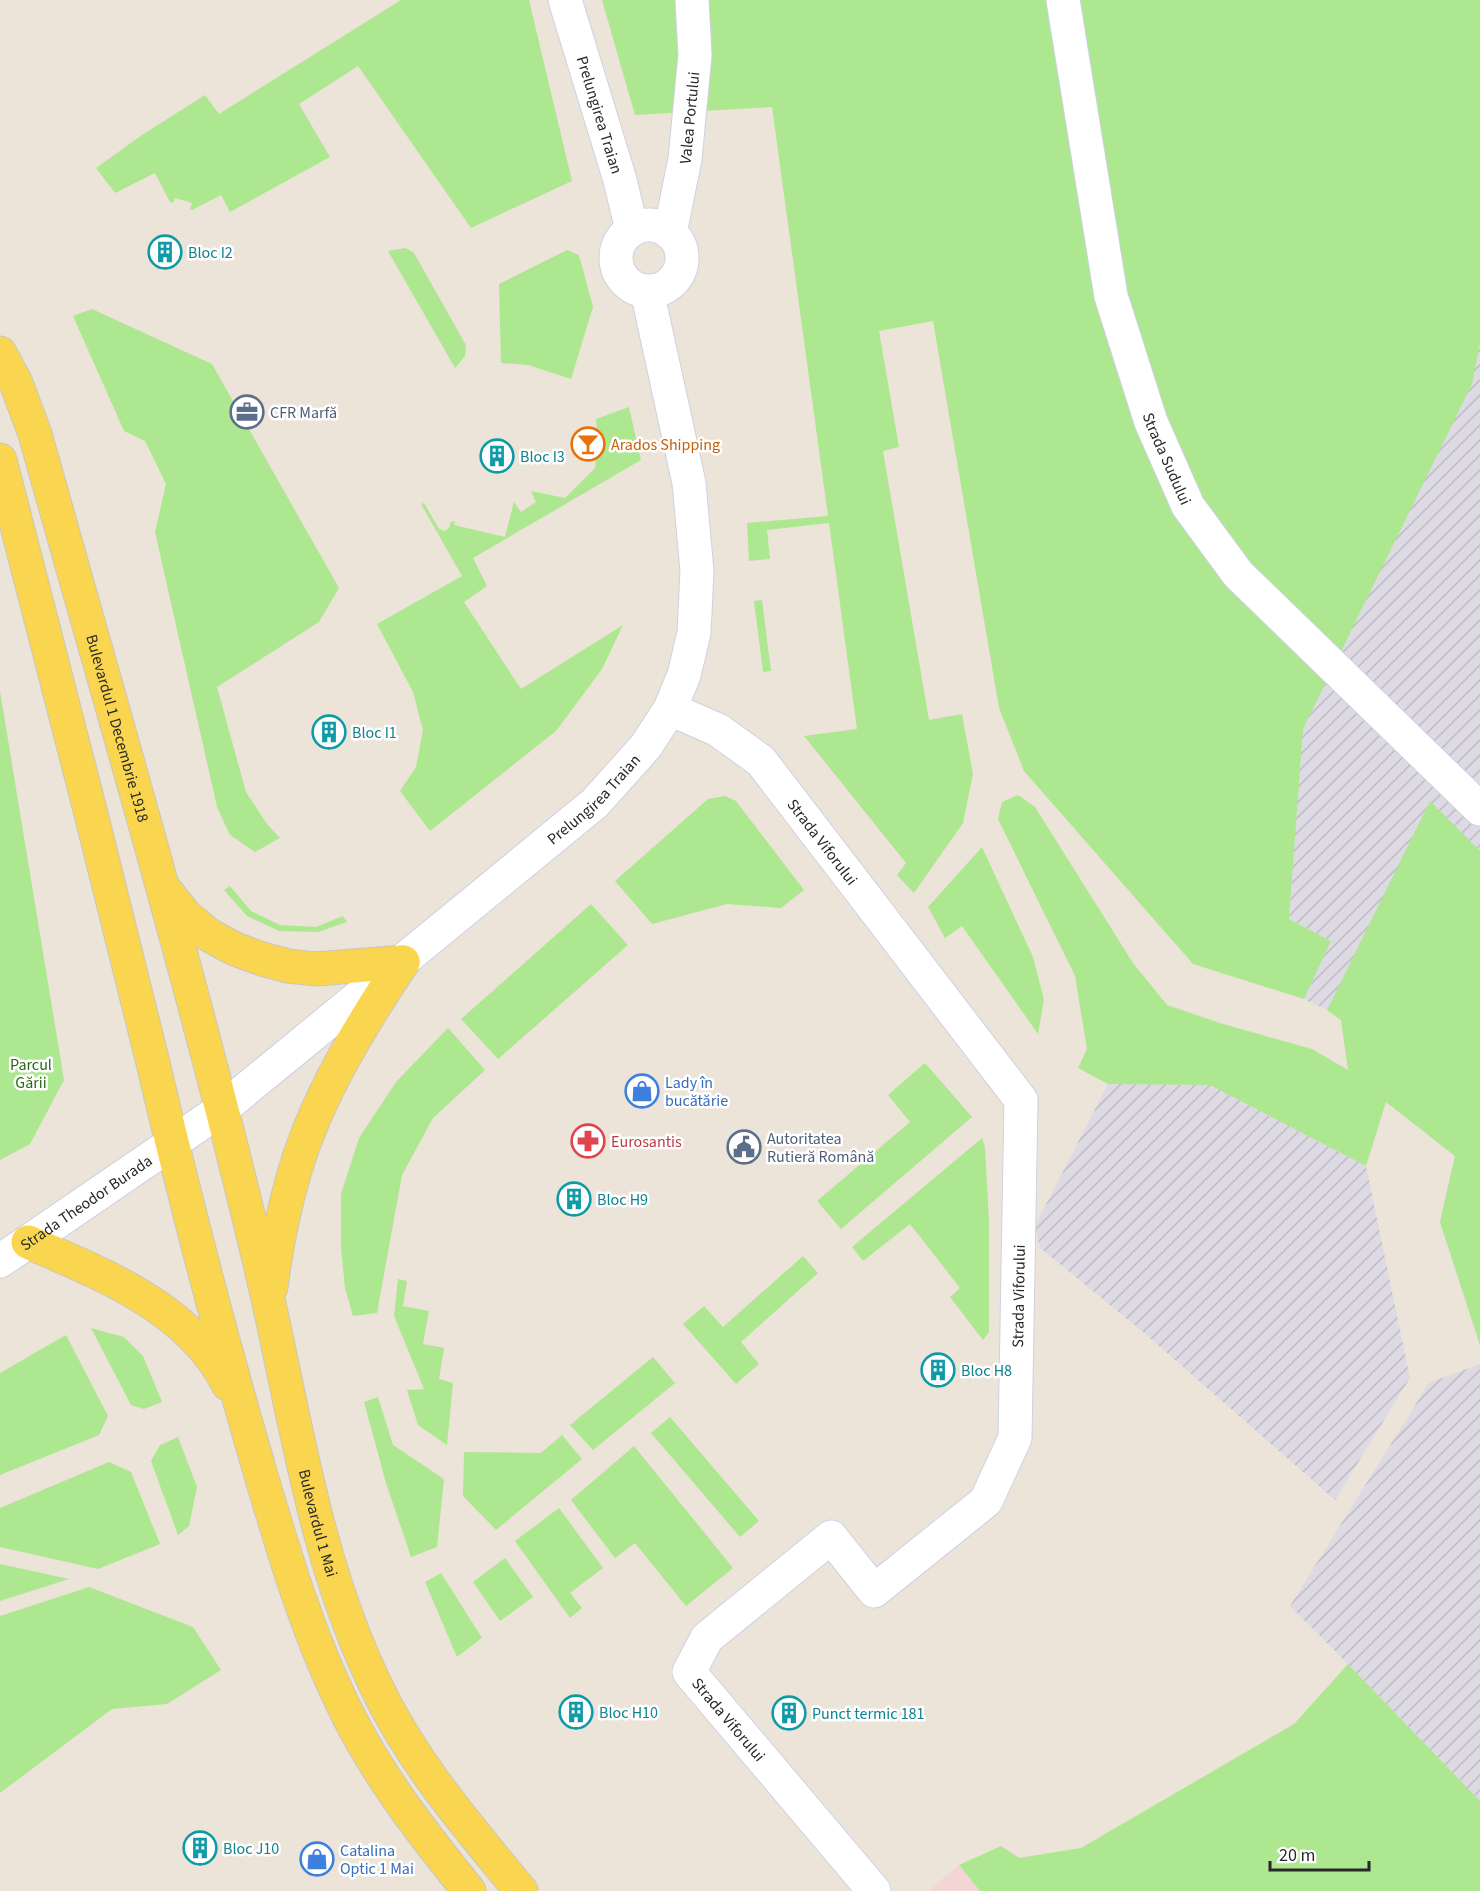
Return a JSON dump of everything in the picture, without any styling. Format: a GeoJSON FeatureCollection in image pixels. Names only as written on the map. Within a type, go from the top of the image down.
{"type":"FeatureCollection","features":[{"type":"Feature","properties":{"kind":"main road","name":"Bulevardul 1 Decembrie 1918"},"geometry":{"type":"LineString","coordinates":[[0,352],[16,383],[35,434],[222,1109]]}},
{"type":"Feature","properties":{"kind":"main road"},"geometry":{"type":"LineString","coordinates":[[0,460],[99,841],[172,1144],[244,1419],[291,1575],[320,1652],[347,1714],[380,1772],[412,1819],[469,1891]]}},
{"type":"Feature","properties":{"kind":"main road"},"geometry":{"type":"LineString","coordinates":[[161,886],[186,916],[209,935],[235,949],[262,959],[288,966],[316,969],[403,962]]}},
{"type":"Feature","properties":{"kind":"main road"},"geometry":{"type":"LineString","coordinates":[[268,1301],[280,1227],[294,1173],[310,1128],[338,1068],[372,1007],[403,962]]}},
{"type":"Feature","properties":{"kind":"main road","name":"Bulevardul 1 Mai"},"geometry":{"type":"LineString","coordinates":[[222,1109],[321,1539],[349,1625],[380,1695],[410,1748],[453,1808],[522,1891]]}},
{"type":"Feature","properties":{"kind":"main road"},"geometry":{"type":"LineString","coordinates":[[28,1242],[100,1273],[151,1302],[188,1331],[225,1379],[244,1419]]}},
{"type":"Feature","properties":{"kind":"street","name":"Prelungirea Traian"},"geometry":{"type":"LineString","coordinates":[[566,0],[620,180],[632,230]]}},
{"type":"Feature","properties":{"kind":"street","name":"Valea Portului"},"geometry":{"type":"LineString","coordinates":[[670,233],[687,148],[695,55],[692,0]]}},
{"type":"Feature","properties":{"kind":"street","name":"Strada Sudului"},"geometry":{"type":"LineString","coordinates":[[1063,0],[1111,296],[1151,422],[1188,506],[1238,574],[1480,809]]}},
{"type":"Feature","properties":{"kind":"street"},"geometry":{"type":"LineString","coordinates":[[654,225],[670,233],[680,246],[682,257],[681,268],[675,279],[657,291],[637,289],[628,284],[621,276],[617,266],[618,246],[624,237],[632,230],[654,225]]}},
{"type":"Feature","properties":{"kind":"street","name":"Prelungirea Traian"},"geometry":{"type":"LineString","coordinates":[[172,1144],[222,1109],[595,803],[646,746],[670,709],[684,675],[694,633],[697,571],[689,483],[647,291]]}},
{"type":"Feature","properties":{"kind":"street","name":"Strada Viforului"},"geometry":{"type":"LineString","coordinates":[[670,709],[718,730],[761,761],[1021,1100],[1015,1438],[986,1501],[874,1591],[831,1537],[707,1638],[689,1672],[874,1891]]}},
{"type":"Feature","properties":{"kind":"street","name":"Strada Theodor Burada"},"geometry":{"type":"LineString","coordinates":[[0,1261],[172,1144]]}},
{"type":"Feature","properties":{"kind":"shaded area"},"geometry":{"type":"Polygon","coordinates":[[[1480,0],[1480,1345],[1440,1222],[1455,1156],[1349,1070],[1341,1020],[1304,999],[1331,941],[1289,919],[1297,802],[1252,723],[1480,0]]]}},
{"type":"Feature","properties":{"kind":"shaded area"},"geometry":{"type":"Polygon","coordinates":[[[1108,1084],[1210,1085],[1366,1166],[1410,1378],[1335,1500],[1142,1331],[1040,1248],[1035,1226],[1108,1084]]]}},
{"type":"Feature","properties":{"kind":"shaded area"},"geometry":{"type":"Polygon","coordinates":[[[1480,1364],[1480,1801],[1290,1606],[1429,1383],[1480,1364]]]}},
{"type":"Feature","properties":{"kind":"shaded area"},"geometry":{"type":"Polygon","coordinates":[[[959,1865],[980,1891],[928,1891],[959,1865]]]}},
{"type":"Feature","properties":{"kind":"green space"},"geometry":{"type":"Polygon","coordinates":[[[401,0],[529,0],[572,181],[471,228],[358,66],[299,104],[330,157],[230,212],[221,195],[192,210],[190,209],[192,203],[175,198],[173,203],[170,202],[155,173],[115,193],[96,168],[142,135],[205,95],[219,114],[401,0]]]}},
{"type":"Feature","properties":{"kind":"green space"},"geometry":{"type":"Polygon","coordinates":[[[602,0],[1480,0],[1480,343],[1472,384],[1303,729],[1289,919],[1331,941],[1304,999],[1193,964],[1024,771],[999,708],[933,321],[879,331],[899,447],[883,451],[929,720],[962,714],[973,774],[963,823],[914,893],[897,875],[906,863],[804,736],[857,729],[829,523],[767,530],[770,559],[749,561],[747,523],[828,516],[772,107],[635,115],[602,0]]]}},
{"type":"Feature","properties":{"kind":"green space"},"geometry":{"type":"Polygon","coordinates":[[[406,248],[414,253],[466,345],[465,356],[455,368],[388,251],[406,248]]]}},
{"type":"Feature","properties":{"kind":"green space"},"geometry":{"type":"Polygon","coordinates":[[[567,250],[579,255],[593,307],[571,379],[528,365],[501,363],[499,284],[567,250]]]}},
{"type":"Feature","properties":{"kind":"green space"},"geometry":{"type":"Polygon","coordinates":[[[92,309],[212,364],[339,588],[319,622],[217,687],[246,792],[267,824],[280,838],[255,852],[230,835],[217,807],[155,532],[166,484],[145,441],[124,431],[73,316],[92,309]]]}},
{"type":"Feature","properties":{"kind":"green space"},"geometry":{"type":"Polygon","coordinates":[[[629,407],[641,460],[473,558],[487,586],[464,602],[521,689],[623,625],[602,669],[556,731],[430,831],[400,791],[416,767],[423,730],[413,692],[377,624],[462,576],[421,504],[424,503],[439,529],[445,531],[451,522],[455,521],[454,525],[505,537],[514,502],[521,512],[536,502],[531,491],[565,498],[595,468],[598,445],[596,419],[629,407]]]}},
{"type":"Feature","properties":{"kind":"green space"},"geometry":{"type":"Polygon","coordinates":[[[762,600],[771,671],[763,672],[754,601],[762,600]]]}},
{"type":"Feature","properties":{"kind":"green space","name":"Parcul Gării"},"geometry":{"type":"Polygon","coordinates":[[[0,691],[64,1080],[30,1144],[0,1160],[0,691]]]}},
{"type":"Feature","properties":{"kind":"green space"},"geometry":{"type":"Polygon","coordinates":[[[1018,795],[1035,807],[1133,963],[1167,1005],[1223,1024],[1312,1049],[1348,1070],[1341,1020],[1327,1010],[1430,801],[1480,851],[1480,1345],[1440,1222],[1455,1156],[1386,1102],[1366,1166],[1210,1085],[1108,1084],[1078,1068],[1087,1049],[1075,976],[998,819],[1002,802],[1018,795]]]}},
{"type":"Feature","properties":{"kind":"green space"},"geometry":{"type":"Polygon","coordinates":[[[725,796],[736,801],[804,890],[781,908],[727,904],[652,924],[615,881],[708,799],[725,796]]]}},
{"type":"Feature","properties":{"kind":"green space"},"geometry":{"type":"Polygon","coordinates":[[[982,847],[1033,957],[1044,1000],[1038,1034],[962,926],[945,938],[928,907],[982,847]]]}},
{"type":"Feature","properties":{"kind":"green space"},"geometry":{"type":"Polygon","coordinates":[[[230,886],[251,911],[280,925],[316,927],[343,916],[347,922],[318,932],[279,931],[247,916],[224,890],[230,886]]]}},
{"type":"Feature","properties":{"kind":"green space"},"geometry":{"type":"Polygon","coordinates":[[[591,904],[628,945],[498,1059],[461,1019],[591,904]]]}},
{"type":"Feature","properties":{"kind":"green space"},"geometry":{"type":"Polygon","coordinates":[[[448,1028],[485,1070],[433,1118],[402,1175],[377,1313],[353,1316],[345,1288],[341,1247],[341,1194],[359,1138],[396,1082],[448,1028]]]}},
{"type":"Feature","properties":{"kind":"green space"},"geometry":{"type":"Polygon","coordinates":[[[925,1063],[972,1117],[841,1229],[817,1201],[910,1122],[888,1095],[925,1063]]]}},
{"type":"Feature","properties":{"kind":"green space"},"geometry":{"type":"Polygon","coordinates":[[[982,1138],[985,1147],[989,1221],[989,1332],[983,1340],[950,1297],[960,1288],[910,1224],[863,1261],[852,1247],[982,1138]]]}},
{"type":"Feature","properties":{"kind":"green space"},"geometry":{"type":"Polygon","coordinates":[[[803,1256],[818,1273],[741,1342],[759,1364],[736,1384],[683,1324],[704,1306],[723,1327],[803,1256]]]}},
{"type":"Feature","properties":{"kind":"green space"},"geometry":{"type":"Polygon","coordinates":[[[398,1279],[407,1281],[403,1306],[429,1311],[423,1344],[444,1348],[439,1379],[453,1383],[447,1445],[418,1425],[407,1390],[424,1389],[394,1316],[398,1279]]]}},
{"type":"Feature","properties":{"kind":"green space"},"geometry":{"type":"Polygon","coordinates":[[[91,1328],[124,1337],[143,1356],[162,1402],[144,1409],[131,1405],[91,1328]]]}},
{"type":"Feature","properties":{"kind":"green space"},"geometry":{"type":"Polygon","coordinates":[[[66,1335],[108,1416],[99,1435],[0,1475],[0,1373],[66,1335]]]}},
{"type":"Feature","properties":{"kind":"green space"},"geometry":{"type":"Polygon","coordinates":[[[653,1357],[675,1383],[593,1450],[570,1425],[653,1357]]]}},
{"type":"Feature","properties":{"kind":"green space"},"geometry":{"type":"Polygon","coordinates":[[[378,1397],[393,1445],[444,1479],[437,1547],[411,1557],[386,1483],[364,1402],[378,1397]]]}},
{"type":"Feature","properties":{"kind":"green space"},"geometry":{"type":"Polygon","coordinates":[[[670,1417],[759,1521],[740,1537],[651,1433],[670,1417]]]}},
{"type":"Feature","properties":{"kind":"green space"},"geometry":{"type":"Polygon","coordinates":[[[562,1435],[582,1459],[496,1530],[463,1496],[464,1452],[541,1453],[562,1435]]]}},
{"type":"Feature","properties":{"kind":"green space"},"geometry":{"type":"Polygon","coordinates":[[[178,1437],[197,1487],[189,1526],[178,1535],[151,1461],[160,1445],[178,1437]]]}},
{"type":"Feature","properties":{"kind":"green space"},"geometry":{"type":"Polygon","coordinates":[[[634,1446],[733,1568],[686,1606],[635,1543],[615,1558],[571,1500],[634,1446]]]}},
{"type":"Feature","properties":{"kind":"green space"},"geometry":{"type":"Polygon","coordinates":[[[109,1462],[131,1472],[160,1544],[98,1569],[0,1547],[0,1508],[109,1462]]]}},
{"type":"Feature","properties":{"kind":"green space"},"geometry":{"type":"Polygon","coordinates":[[[559,1508],[603,1568],[570,1593],[582,1608],[570,1618],[515,1541],[559,1508]]]}},
{"type":"Feature","properties":{"kind":"green space"},"geometry":{"type":"Polygon","coordinates":[[[505,1558],[533,1597],[500,1621],[473,1582],[505,1558]]]}},
{"type":"Feature","properties":{"kind":"green space"},"geometry":{"type":"Polygon","coordinates":[[[0,1564],[69,1579],[0,1601],[0,1564]]]}},
{"type":"Feature","properties":{"kind":"green space"},"geometry":{"type":"Polygon","coordinates":[[[441,1573],[482,1638],[457,1657],[425,1582],[441,1573]]]}},
{"type":"Feature","properties":{"kind":"green space"},"geometry":{"type":"Polygon","coordinates":[[[89,1587],[193,1627],[221,1670],[167,1704],[112,1709],[0,1793],[0,1616],[89,1587]]]}},
{"type":"Feature","properties":{"kind":"green space"},"geometry":{"type":"Polygon","coordinates":[[[1348,1664],[1480,1801],[1480,1891],[980,1891],[959,1865],[1001,1846],[1019,1858],[1081,1848],[1294,1724],[1348,1664]]]}},
{"type":"Feature","properties":{"kind":"place","name":"Bloc I2"},"geometry":{"type":"Point","coordinates":[165,252]}},
{"type":"Feature","properties":{"kind":"place","name":"CFR Marfă"},"geometry":{"type":"Point","coordinates":[247,412]}},
{"type":"Feature","properties":{"kind":"place","name":"Arados Shipping"},"geometry":{"type":"Point","coordinates":[588,444]}},
{"type":"Feature","properties":{"kind":"place","name":"Bloc I3"},"geometry":{"type":"Point","coordinates":[497,456]}},
{"type":"Feature","properties":{"kind":"place","name":"Bloc I1"},"geometry":{"type":"Point","coordinates":[329,732]}},
{"type":"Feature","properties":{"kind":"place","name":"Lady în bucătărie"},"geometry":{"type":"Point","coordinates":[642,1091]}},
{"type":"Feature","properties":{"kind":"place","name":"Eurosantis"},"geometry":{"type":"Point","coordinates":[588,1141]}},
{"type":"Feature","properties":{"kind":"place","name":"Autoritatea Rutieră Română"},"geometry":{"type":"Point","coordinates":[744,1147]}},
{"type":"Feature","properties":{"kind":"place","name":"Bloc H9"},"geometry":{"type":"Point","coordinates":[574,1199]}},
{"type":"Feature","properties":{"kind":"place","name":"Bloc H8"},"geometry":{"type":"Point","coordinates":[938,1370]}},
{"type":"Feature","properties":{"kind":"place","name":"Bloc H10"},"geometry":{"type":"Point","coordinates":[576,1712]}},
{"type":"Feature","properties":{"kind":"place","name":"Punct termic 181"},"geometry":{"type":"Point","coordinates":[789,1713]}},
{"type":"Feature","properties":{"kind":"place","name":"Bloc J10"},"geometry":{"type":"Point","coordinates":[200,1848]}},
{"type":"Feature","properties":{"kind":"place","name":"Catalina Optic 1 Mai"},"geometry":{"type":"Point","coordinates":[317,1859]}}]}
